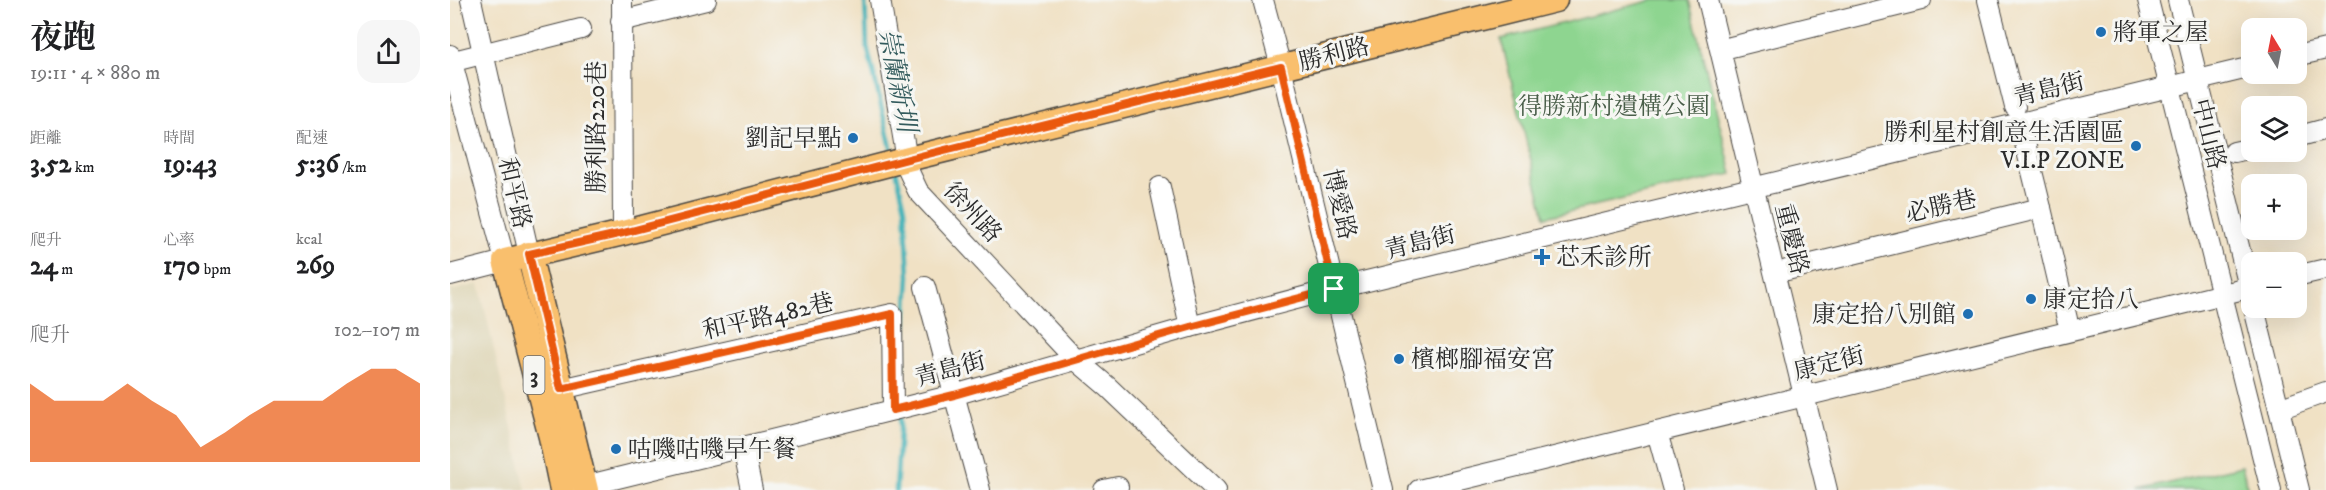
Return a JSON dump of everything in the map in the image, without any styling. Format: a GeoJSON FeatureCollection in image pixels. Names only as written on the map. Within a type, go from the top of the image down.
{"type":"FeatureCollection","features":[{"type":"Feature","properties":{"kind":"main road","name":"勝利路"},"geometry":{"type":"LineString","coordinates":[[505,261],[623,233],[899,161],[1555,0]]}},
{"type":"Feature","properties":{"kind":"main road","name":"和平路"},"geometry":{"type":"LineString","coordinates":[[529,254],[561,389],[575,489]]}},
{"type":"Feature","properties":{"kind":"main road","name":"和平路"},"geometry":{"type":"LineString","coordinates":[[505,261],[551,437],[575,489]]}},
{"type":"Feature","properties":{"kind":"street","name":"和平路"},"geometry":{"type":"LineString","coordinates":[[471,0],[529,254]]}},
{"type":"Feature","properties":{"kind":"street","name":"勝利路220巷"},"geometry":{"type":"LineString","coordinates":[[622,0],[623,233]]}},
{"type":"Feature","properties":{"kind":"street"},"geometry":{"type":"LineString","coordinates":[[621,21],[706,0]]}},
{"type":"Feature","properties":{"kind":"street","name":"徐州路"},"geometry":{"type":"LineString","coordinates":[[880,0],[899,161],[909,172],[918,190],[1075,359],[1108,387],[1216,490]]}},
{"type":"Feature","properties":{"kind":"street","name":"博愛路"},"geometry":{"type":"LineString","coordinates":[[1263,0],[1383,490]]}},
{"type":"Feature","properties":{"kind":"street","name":"重慶路"},"geometry":{"type":"LineString","coordinates":[[1708,0],[1827,490]]}},
{"type":"Feature","properties":{"kind":"street"},"geometry":{"type":"LineString","coordinates":[[1731,47],[1922,0]]}},
{"type":"Feature","properties":{"kind":"street"},"geometry":{"type":"LineString","coordinates":[[1988,0],[2015,107]]}},
{"type":"Feature","properties":{"kind":"street","name":"中山路"},"geometry":{"type":"LineString","coordinates":[[2148,0],[2271,490]]}},
{"type":"Feature","properties":{"kind":"street","name":"中山路"},"geometry":{"type":"LineString","coordinates":[[2178,0],[2241,252]]}},
{"type":"Feature","properties":{"kind":"street"},"geometry":{"type":"LineString","coordinates":[[450,59],[484,53],[581,28]]}},
{"type":"Feature","properties":{"kind":"street"},"geometry":{"type":"LineString","coordinates":[[2307,53],[2326,49]]}},
{"type":"Feature","properties":{"kind":"street","name":"和平路"},"geometry":{"type":"LineString","coordinates":[[450,59],[505,261]]}},
{"type":"Feature","properties":{"kind":"street","name":"青島街"},"geometry":{"type":"LineString","coordinates":[[575,489],[954,395],[1075,359],[1334,289],[2241,70]]}},
{"type":"Feature","properties":{"kind":"street"},"geometry":{"type":"LineString","coordinates":[[2307,133],[2326,129]]}},
{"type":"Feature","properties":{"kind":"street"},"geometry":{"type":"LineString","coordinates":[[2025,143],[2067,319]]}},
{"type":"Feature","properties":{"kind":"street"},"geometry":{"type":"LineString","coordinates":[[1160,187],[1190,327]]}},
{"type":"Feature","properties":{"kind":"street","name":"必勝巷"},"geometry":{"type":"LineString","coordinates":[[1787,270],[2041,208]]}},
{"type":"Feature","properties":{"kind":"street","name":"勝利路"},"geometry":{"type":"LineString","coordinates":[[450,275],[505,261]]}},
{"type":"Feature","properties":{"kind":"street"},"geometry":{"type":"LineString","coordinates":[[2307,273],[2326,269]]}},
{"type":"Feature","properties":{"kind":"street"},"geometry":{"type":"LineString","coordinates":[[926,286],[980,490]]}},
{"type":"Feature","properties":{"kind":"street","name":"康定街"},"geometry":{"type":"LineString","coordinates":[[1419,490],[2223,294],[2241,292]]}},
{"type":"Feature","properties":{"kind":"street","name":"和平路482巷"},"geometry":{"type":"LineString","coordinates":[[561,389],[892,314],[901,408]]}},
{"type":"Feature","properties":{"kind":"street"},"geometry":{"type":"LineString","coordinates":[[2256,318],[2299,490]]}},
{"type":"Feature","properties":{"kind":"street"},"geometry":{"type":"LineString","coordinates":[[2279,409],[2326,392]]}},
{"type":"Feature","properties":{"kind":"street"},"geometry":{"type":"LineString","coordinates":[[1657,432],[1673,490]]}},
{"type":"Feature","properties":{"kind":"street"},"geometry":{"type":"LineString","coordinates":[[743,447],[752,490]]}},
{"type":"Feature","properties":{"kind":"shaded area"},"geometry":{"type":"Polygon","coordinates":[[[479,284],[526,490],[450,490],[450,291],[479,284]]]}},
{"type":"Feature","properties":{"kind":"green space","name":"得勝新村遺構公園"},"geometry":{"type":"Polygon","coordinates":[[[1653,0],[1689,0],[1732,174],[1545,217],[1501,39],[1653,0]]]}},
{"type":"Feature","properties":{"kind":"green space"},"geometry":{"type":"Polygon","coordinates":[[[2242,466],[2248,490],[2140,490],[2242,466]]]}},
{"type":"Feature","properties":{"kind":"waterway","name":"崇蘭新圳"},"geometry":{"type":"LineString","coordinates":[[865,0],[867,46],[893,156]]}},
{"type":"Feature","properties":{"kind":"waterway","name":"崇蘭新圳"},"geometry":{"type":"LineString","coordinates":[[896,170],[905,208],[909,276],[902,385]]}},
{"type":"Feature","properties":{"kind":"waterway","name":"崇蘭新圳"},"geometry":{"type":"LineString","coordinates":[[896,490],[901,415]]}},
{"type":"Feature","properties":{"kind":"place","name":"將軍之屋"},"geometry":{"type":"Point","coordinates":[2101,32]}},
{"type":"Feature","properties":{"kind":"place","name":"劉記早點"},"geometry":{"type":"Point","coordinates":[853,138]}},
{"type":"Feature","properties":{"kind":"place","name":"勝利星村創意生活園區 V.I.P ZONE"},"geometry":{"type":"Point","coordinates":[2136,146]}},
{"type":"Feature","properties":{"kind":"place","name":"芯禾診所"},"geometry":{"type":"Point","coordinates":[1542,257]}},
{"type":"Feature","properties":{"kind":"place","name":"康定拾八"},"geometry":{"type":"Point","coordinates":[2031,299]}},
{"type":"Feature","properties":{"kind":"place","name":"康定拾八別館"},"geometry":{"type":"Point","coordinates":[1968,314]}},
{"type":"Feature","properties":{"kind":"place","name":"檳榔腳福安宮"},"geometry":{"type":"Point","coordinates":[1399,359]}},
{"type":"Feature","properties":{"kind":"place","name":"咕嘰咕嘰早午餐"},"geometry":{"type":"Point","coordinates":[616,449]}},
{"type":"Feature","properties":{"kind":"route"},"geometry":{"type":"LineString","coordinates":[[1281,67],[1334,289],[893,410],[892,314],[561,389],[529,254],[623,233],[908,159],[1281,67]]}}]}
